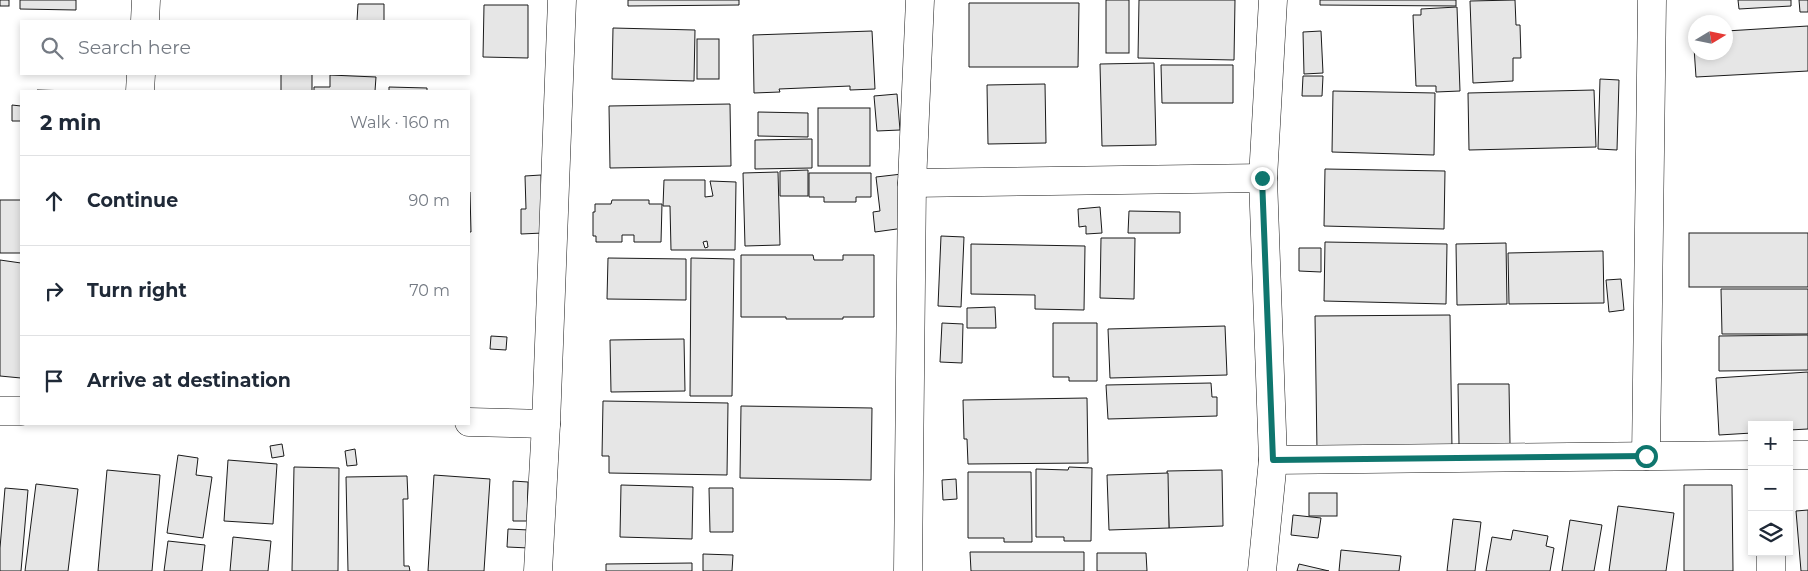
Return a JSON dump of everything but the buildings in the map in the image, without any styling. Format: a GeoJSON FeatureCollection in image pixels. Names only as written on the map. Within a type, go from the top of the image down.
{"type":"FeatureCollection","features":[{"type":"Feature","properties":{"kind":"street"},"geometry":{"type":"LineString","coordinates":[[145,20],[146,0]]}},
{"type":"Feature","properties":{"kind":"street"},"geometry":{"type":"LineString","coordinates":[[538,571],[546,424],[562,0]]}},
{"type":"Feature","properties":{"kind":"street"},"geometry":{"type":"LineString","coordinates":[[908,571],[912,182],[920,0]]}},
{"type":"Feature","properties":{"kind":"street"},"geometry":{"type":"LineString","coordinates":[[1262,571],[1273,460],[1262,178],[1273,0]]}},
{"type":"Feature","properties":{"kind":"street"},"geometry":{"type":"LineString","coordinates":[[1646,456],[1652,0]]}},
{"type":"Feature","properties":{"kind":"street"},"geometry":{"type":"LineString","coordinates":[[140,90],[142,75]]}},
{"type":"Feature","properties":{"kind":"street"},"geometry":{"type":"LineString","coordinates":[[912,182],[1262,178]]}},
{"type":"Feature","properties":{"kind":"street"},"geometry":{"type":"LineString","coordinates":[[0,410],[20,411]]}},
{"type":"Feature","properties":{"kind":"street"},"geometry":{"type":"LineString","coordinates":[[470,422],[546,424]]}},
{"type":"Feature","properties":{"kind":"street"},"geometry":{"type":"LineString","coordinates":[[1273,460],[1748,455]]}},
{"type":"Feature","properties":{"kind":"street"},"geometry":{"type":"LineString","coordinates":[[1793,455],[1808,455]]}},
{"type":"Feature","properties":{"kind":"street"},"geometry":{"type":"LineString","coordinates":[[1771,556],[1771,571]]}},
{"type":"Feature","properties":{"kind":"route"},"geometry":{"type":"LineString","coordinates":[[1262,178],[1273,460],[1646,456]]}}]}
